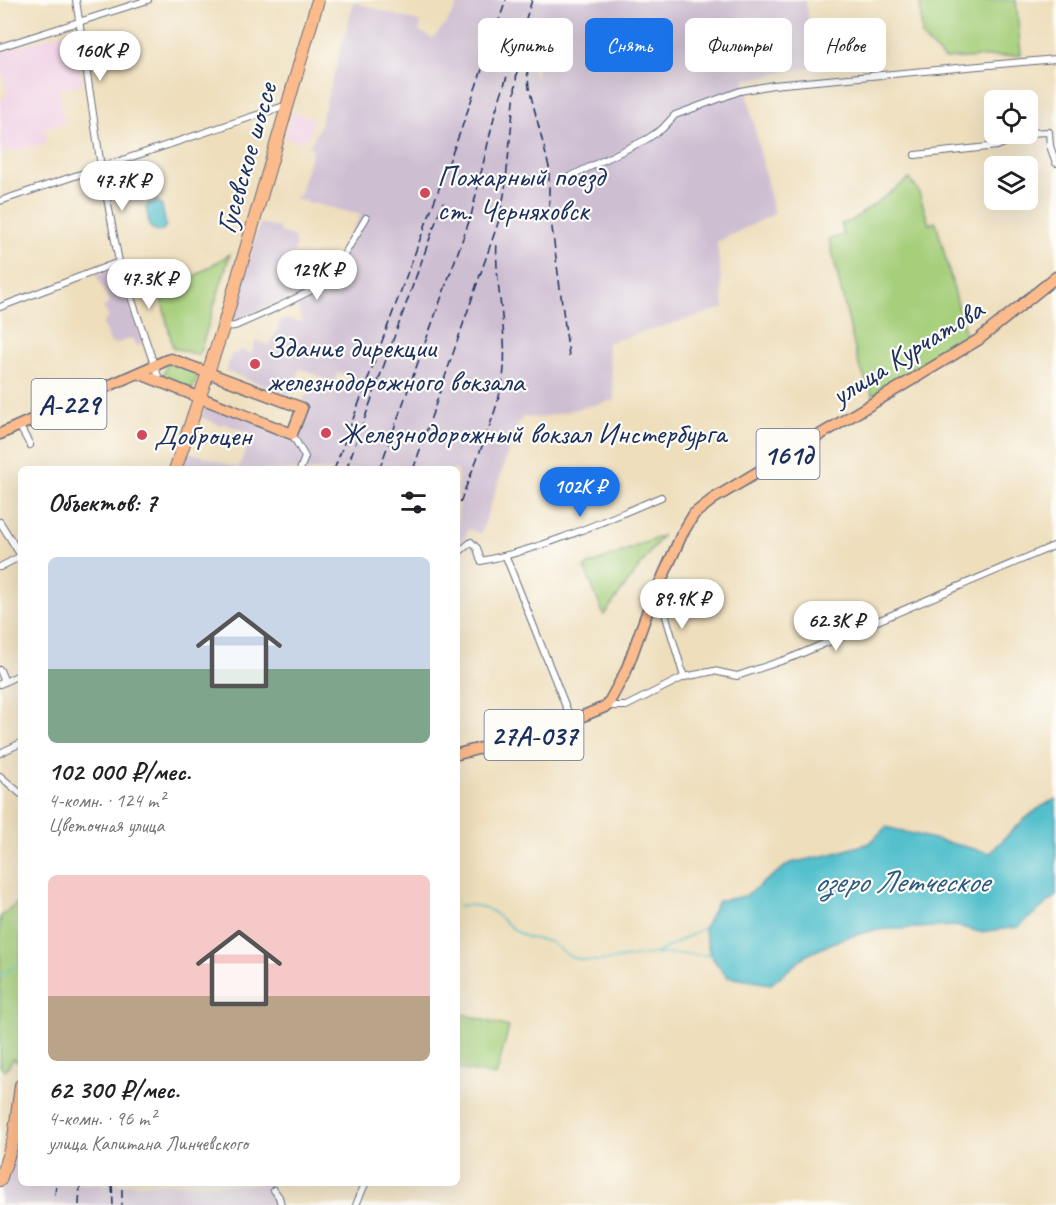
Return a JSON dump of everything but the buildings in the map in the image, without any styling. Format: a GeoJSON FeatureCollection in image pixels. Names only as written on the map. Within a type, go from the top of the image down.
{"type":"FeatureCollection","features":[{"type":"Feature","properties":{"kind":"highway","name":"Гусевское шоссе"},"geometry":{"type":"LineString","coordinates":[[176,466],[223,328],[318,0]]}},
{"type":"Feature","properties":{"kind":"highway"},"geometry":{"type":"LineString","coordinates":[[0,1180],[14,1138],[18,1108]]}},
{"type":"Feature","properties":{"kind":"main road","name":"улица Курчатова"},"geometry":{"type":"LineString","coordinates":[[607,706],[626,671],[682,534],[694,514],[713,499],[978,340],[1056,277]]}},
{"type":"Feature","properties":{"kind":"main road"},"geometry":{"type":"LineString","coordinates":[[176,359],[302,408],[292,434],[138,373],[168,360],[176,359]]}},
{"type":"Feature","properties":{"kind":"main road","name":"А-229"},"geometry":{"type":"LineString","coordinates":[[0,434],[138,373]]}},
{"type":"Feature","properties":{"kind":"main road","name":"27А-037"},"geometry":{"type":"LineString","coordinates":[[460,754],[547,732],[607,706]]}},
{"type":"Feature","properties":{"kind":"street"},"geometry":{"type":"LineString","coordinates":[[76,0],[101,167],[119,262],[160,382]]}},
{"type":"Feature","properties":{"kind":"street"},"geometry":{"type":"LineString","coordinates":[[0,47],[148,0]]}},
{"type":"Feature","properties":{"kind":"street"},"geometry":{"type":"LineString","coordinates":[[561,181],[647,139],[662,129],[675,115],[740,91],[773,85],[1056,58]]}},
{"type":"Feature","properties":{"kind":"street"},"geometry":{"type":"LineString","coordinates":[[0,201],[288,105]]}},
{"type":"Feature","properties":{"kind":"street"},"geometry":{"type":"LineString","coordinates":[[1038,133],[1049,132],[1050,146],[1056,163]]}},
{"type":"Feature","properties":{"kind":"street"},"geometry":{"type":"LineString","coordinates":[[915,154],[1002,144]]}},
{"type":"Feature","properties":{"kind":"street"},"geometry":{"type":"LineString","coordinates":[[223,328],[235,326],[328,282],[366,218]]}},
{"type":"Feature","properties":{"kind":"street"},"geometry":{"type":"LineString","coordinates":[[0,307],[119,262]]}},
{"type":"Feature","properties":{"kind":"street"},"geometry":{"type":"LineString","coordinates":[[127,285],[146,280]]}},
{"type":"Feature","properties":{"kind":"street"},"geometry":{"type":"LineString","coordinates":[[19,425],[30,445]]}},
{"type":"Feature","properties":{"kind":"street"},"geometry":{"type":"LineString","coordinates":[[292,434],[304,457],[301,466]]}},
{"type":"Feature","properties":{"kind":"street"},"geometry":{"type":"LineString","coordinates":[[460,551],[471,542],[477,548],[481,561],[506,557],[562,538],[661,497]]}},
{"type":"Feature","properties":{"kind":"street"},"geometry":{"type":"LineString","coordinates":[[0,522],[18,551]]}},
{"type":"Feature","properties":{"kind":"street"},"geometry":{"type":"LineString","coordinates":[[607,706],[626,706],[684,677],[714,670],[737,676],[793,657],[1056,545]]}},
{"type":"Feature","properties":{"kind":"street"},"geometry":{"type":"LineString","coordinates":[[506,557],[572,722]]}},
{"type":"Feature","properties":{"kind":"street"},"geometry":{"type":"LineString","coordinates":[[0,567],[18,558]]}},
{"type":"Feature","properties":{"kind":"street"},"geometry":{"type":"LineString","coordinates":[[658,590],[684,677]]}},
{"type":"Feature","properties":{"kind":"street"},"geometry":{"type":"LineString","coordinates":[[0,670],[3,683],[18,676]]}},
{"type":"Feature","properties":{"kind":"street"},"geometry":{"type":"LineString","coordinates":[[0,753],[18,744]]}},
{"type":"Feature","properties":{"kind":"street"},"geometry":{"type":"LineString","coordinates":[[0,776],[18,791]]}},
{"type":"Feature","properties":{"kind":"street"},"geometry":{"type":"LineString","coordinates":[[356,1205],[363,1186]]}},
{"type":"Feature","properties":{"kind":"street"},"geometry":{"type":"LineString","coordinates":[[274,1190],[281,1205]]}},
{"type":"Feature","properties":{"kind":"shaded area"},"geometry":{"type":"Polygon","coordinates":[[[460,0],[805,0],[808,18],[804,18],[804,68],[792,71],[792,18],[685,18],[685,72],[786,72],[744,80],[774,214],[717,242],[724,308],[607,343],[615,400],[540,418],[523,417],[517,426],[481,534],[468,529],[463,543],[460,544],[460,466],[239,466],[253,435],[201,417],[206,405],[290,433],[304,398],[319,384],[336,390],[341,385],[352,389],[355,380],[338,372],[334,383],[300,368],[292,393],[285,394],[226,371],[232,353],[237,354],[239,349],[251,354],[256,340],[269,346],[282,319],[303,322],[293,296],[232,320],[260,223],[279,228],[280,232],[295,237],[295,250],[290,268],[294,269],[288,287],[290,288],[324,275],[328,271],[361,215],[295,199],[296,195],[299,196],[313,148],[303,144],[310,145],[319,128],[354,2],[421,23],[419,31],[433,38],[447,23],[460,0]]]}},
{"type":"Feature","properties":{"kind":"shaded area"},"geometry":{"type":"Polygon","coordinates":[[[75,29],[83,85],[59,89],[64,123],[44,128],[47,143],[1,154],[0,99],[7,93],[0,65],[0,53],[75,29]]]}},
{"type":"Feature","properties":{"kind":"shaded area"},"geometry":{"type":"Polygon","coordinates":[[[292,112],[314,119],[310,134],[301,142],[285,137],[292,112]]]}},
{"type":"Feature","properties":{"kind":"shaded area"},"geometry":{"type":"Polygon","coordinates":[[[112,270],[118,273],[143,343],[136,346],[132,338],[114,344],[110,342],[103,325],[109,318],[103,307],[110,303],[96,274],[112,270]]]}},
{"type":"Feature","properties":{"kind":"shaded area"},"geometry":{"type":"Polygon","coordinates":[[[187,451],[232,466],[181,466],[187,451]]]}},
{"type":"Feature","properties":{"kind":"shaded area"},"geometry":{"type":"Polygon","coordinates":[[[18,1129],[18,1186],[269,1186],[276,1198],[276,1205],[0,1205],[0,1190],[16,1146],[18,1129]]]}},
{"type":"Feature","properties":{"kind":"green space"},"geometry":{"type":"Polygon","coordinates":[[[920,0],[1016,0],[1021,55],[944,59],[922,37],[920,0]]]}},
{"type":"Feature","properties":{"kind":"green space"},"geometry":{"type":"Polygon","coordinates":[[[909,179],[918,190],[929,224],[936,222],[967,339],[873,395],[859,366],[829,239],[844,235],[841,224],[851,221],[909,179]]]}},
{"type":"Feature","properties":{"kind":"green space"},"geometry":{"type":"Polygon","coordinates":[[[230,254],[199,355],[173,348],[161,297],[230,254]]]}},
{"type":"Feature","properties":{"kind":"green space"},"geometry":{"type":"Polygon","coordinates":[[[168,363],[198,374],[192,390],[162,378],[168,363]]]}},
{"type":"Feature","properties":{"kind":"green space"},"geometry":{"type":"Polygon","coordinates":[[[662,536],[604,615],[584,567],[662,536]]]}},
{"type":"Feature","properties":{"kind":"green space"},"geometry":{"type":"Polygon","coordinates":[[[18,902],[18,1062],[13,1059],[5,1071],[0,1067],[0,917],[18,902]]]}},
{"type":"Feature","properties":{"kind":"green space"},"geometry":{"type":"Polygon","coordinates":[[[460,1014],[509,1027],[496,1076],[460,1069],[460,1014]]]}},
{"type":"Feature","properties":{"kind":"water"},"geometry":{"type":"Polygon","coordinates":[[[157,201],[162,206],[166,225],[158,232],[150,227],[146,207],[149,203],[157,201]]]}},
{"type":"Feature","properties":{"kind":"water","name":"озеро Летческое"},"geometry":{"type":"Polygon","coordinates":[[[1056,799],[1056,896],[1018,927],[980,932],[956,926],[874,930],[841,939],[805,956],[771,984],[727,977],[710,955],[704,928],[718,901],[745,896],[790,863],[870,843],[886,827],[990,853],[1029,816],[1056,799]]]}},
{"type":"Feature","properties":{"kind":"waterway"},"geometry":{"type":"LineString","coordinates":[[460,906],[471,905],[489,910],[526,937],[550,942],[569,956],[582,960],[603,961],[654,954],[710,955]]}},
{"type":"Feature","properties":{"kind":"waterway"},"geometry":{"type":"LineString","coordinates":[[655,954],[704,928]]}},
{"type":"Feature","properties":{"kind":"waterway"},"geometry":{"type":"LineString","coordinates":[[0,976],[18,964]]}},
{"type":"Feature","properties":{"kind":"railway"},"geometry":{"type":"LineString","coordinates":[[335,466],[462,127],[506,0]]}},
{"type":"Feature","properties":{"kind":"railway"},"geometry":{"type":"LineString","coordinates":[[380,466],[471,216],[495,113],[532,0]]}},
{"type":"Feature","properties":{"kind":"railway"},"geometry":{"type":"LineString","coordinates":[[414,466],[499,220],[505,190],[517,72]]}},
{"type":"Feature","properties":{"kind":"railway"},"geometry":{"type":"LineString","coordinates":[[527,72],[529,88],[549,167],[549,205],[569,356]]}},
{"type":"Feature","properties":{"kind":"railway"},"geometry":{"type":"LineString","coordinates":[[347,466],[443,202]]}},
{"type":"Feature","properties":{"kind":"railway"},"geometry":{"type":"LineString","coordinates":[[460,503],[490,424],[503,378],[504,344],[497,241]]}},
{"type":"Feature","properties":{"kind":"railway"},"geometry":{"type":"LineString","coordinates":[[55,1196],[56,1186]]}},
{"type":"Feature","properties":{"kind":"railway"},"geometry":{"type":"LineString","coordinates":[[79,1205],[80,1186]]}},
{"type":"Feature","properties":{"kind":"railway"},"geometry":{"type":"LineString","coordinates":[[112,1186],[113,1205]]}},
{"type":"Feature","properties":{"kind":"railway"},"geometry":{"type":"LineString","coordinates":[[122,1189],[122,1205]]}},
{"type":"Feature","properties":{"kind":"place","name":"Пожарный поезд ст. Черняховск"},"geometry":{"type":"Point","coordinates":[425,193]}},
{"type":"Feature","properties":{"kind":"place","name":"Здание дирекции железнодорожного вокзала"},"geometry":{"type":"Point","coordinates":[255,364]}},
{"type":"Feature","properties":{"kind":"place","name":"Железнодорожный вокзал Инстербурга"},"geometry":{"type":"Point","coordinates":[326,433]}},
{"type":"Feature","properties":{"kind":"place","name":"Доброцен"},"geometry":{"type":"Point","coordinates":[142,435]}}]}
